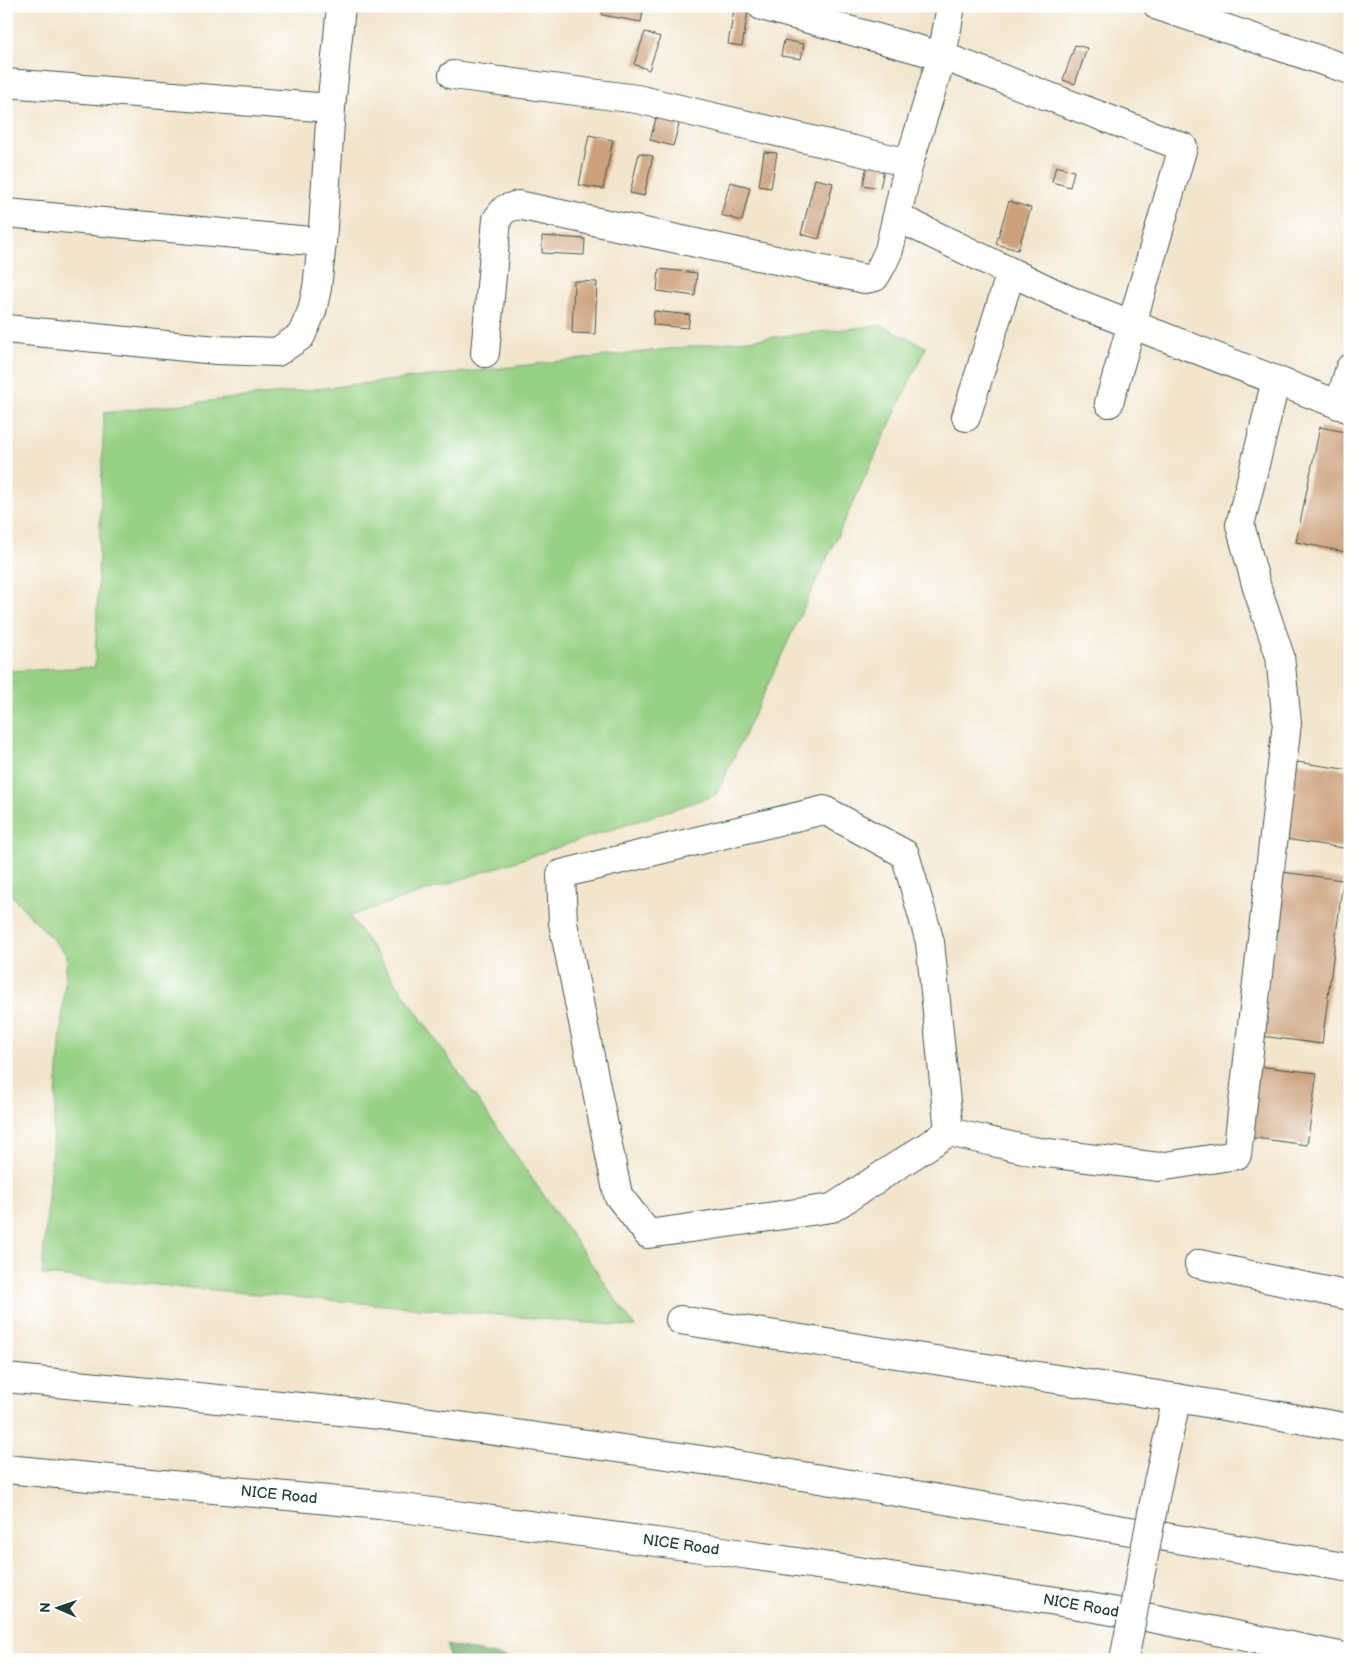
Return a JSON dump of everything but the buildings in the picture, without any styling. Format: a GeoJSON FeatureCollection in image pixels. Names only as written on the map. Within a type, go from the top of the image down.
{"type":"FeatureCollection","features":[{"type":"Feature","properties":{"kind":"main road"},"geometry":{"type":"LineString","coordinates":[[6,329],[216,350],[277,352],[301,336],[312,311],[322,242],[331,108],[341,6]]}},
{"type":"Feature","properties":{"kind":"main road"},"geometry":{"type":"LineString","coordinates":[[762,6],[942,56],[1183,147],[1109,403]]}},
{"type":"Feature","properties":{"kind":"main road"},"geometry":{"type":"LineString","coordinates":[[485,353],[497,219],[505,209],[518,204],[865,279],[875,277],[889,250],[909,163],[942,56],[951,6]]}},
{"type":"Feature","properties":{"kind":"main road"},"geometry":{"type":"LineString","coordinates":[[1158,6],[1350,70]]}},
{"type":"Feature","properties":{"kind":"main road"},"geometry":{"type":"LineString","coordinates":[[453,75],[637,99],[909,163]]}},
{"type":"Feature","properties":{"kind":"main road"},"geometry":{"type":"LineString","coordinates":[[6,84],[331,108]]}},
{"type":"Feature","properties":{"kind":"main road"},"geometry":{"type":"LineString","coordinates":[[6,213],[322,242]]}},
{"type":"Feature","properties":{"kind":"main road"},"geometry":{"type":"LineString","coordinates":[[897,217],[1069,300],[1344,407],[1350,368]]}},
{"type":"Feature","properties":{"kind":"main road"},"geometry":{"type":"LineString","coordinates":[[966,417],[1010,272]]}},
{"type":"Feature","properties":{"kind":"main road"},"geometry":{"type":"LineString","coordinates":[[949,1132],[930,942],[905,854],[824,810],[561,874],[563,923],[618,1195],[648,1234],[832,1208],[949,1132],[1032,1151],[1159,1168],[1237,1155],[1287,723],[1280,656],[1257,588],[1240,525],[1276,380]]}},
{"type":"Feature","properties":{"kind":"main road"},"geometry":{"type":"LineString","coordinates":[[1199,1264],[1350,1296]]}},
{"type":"Feature","properties":{"kind":"main road"},"geometry":{"type":"LineString","coordinates":[[680,1320],[1177,1398],[1350,1428]]}},
{"type":"Feature","properties":{"kind":"main road"},"geometry":{"type":"LineString","coordinates":[[6,1378],[380,1415],[731,1464],[1350,1568]]}},
{"type":"Feature","properties":{"kind":"main road"},"geometry":{"type":"LineString","coordinates":[[1124,1660],[1158,1482],[1177,1398]]}},
{"type":"Feature","properties":{"kind":"main road","name":"NICE Road"},"geometry":{"type":"LineString","coordinates":[[6,1469],[380,1506],[724,1551],[1056,1601],[1152,1618],[1350,1658]]}},
{"type":"Feature","properties":{"kind":"green space"},"geometry":{"type":"Polygon","coordinates":[[[881,325],[926,347],[716,795],[350,916],[635,1327],[42,1275],[67,955],[6,890],[6,671],[95,667],[104,413],[881,325]]]}},
{"type":"Feature","properties":{"kind":"green space"},"geometry":{"type":"Polygon","coordinates":[[[447,1645],[519,1660],[450,1660],[447,1645]]]}}]}
